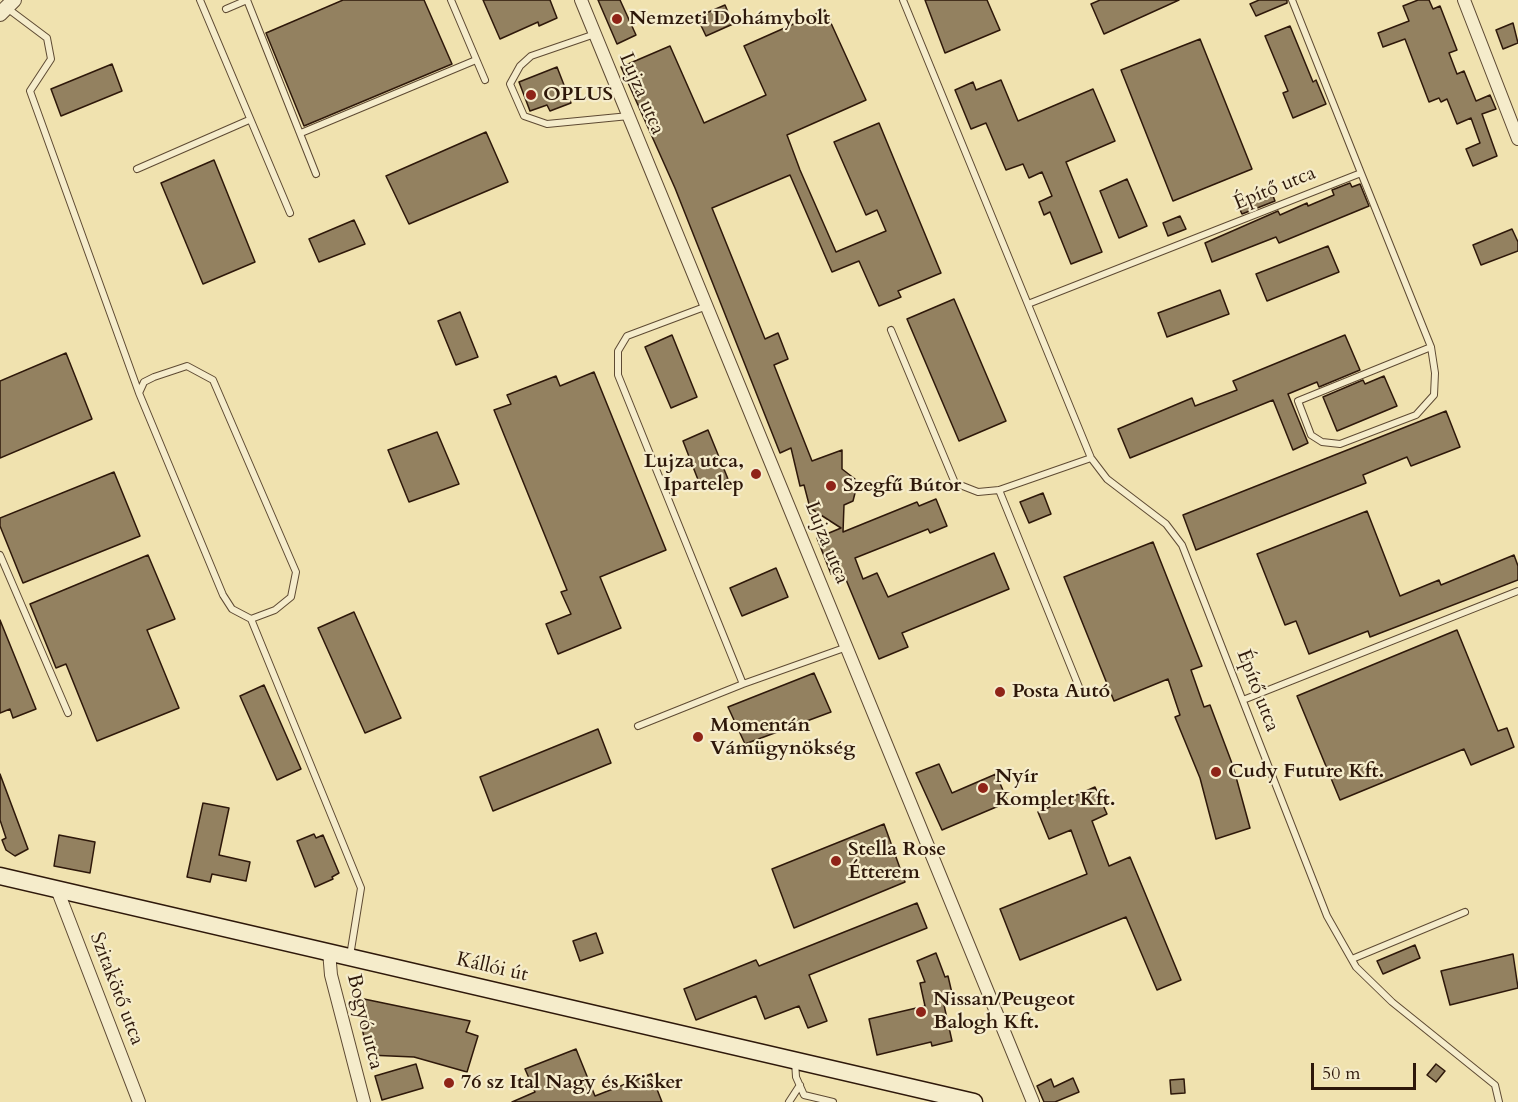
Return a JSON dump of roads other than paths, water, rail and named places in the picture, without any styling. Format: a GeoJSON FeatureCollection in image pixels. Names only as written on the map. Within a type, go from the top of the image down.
{"type":"FeatureCollection","features":[{"type":"Feature","properties":{"kind":"main road","name":"Kállói út"},"geometry":{"type":"LineString","coordinates":[[0,876],[974,1102]]}},
{"type":"Feature","properties":{"kind":"street","name":"Lujza utca"},"geometry":{"type":"LineString","coordinates":[[581,0],[1033,1102]]}},
{"type":"Feature","properties":{"kind":"street"},"geometry":{"type":"LineString","coordinates":[[1464,0],[1518,139]]}},
{"type":"Feature","properties":{"kind":"street","name":"Szitakötő utca"},"geometry":{"type":"LineString","coordinates":[[57,889],[139,1102]]}},
{"type":"Feature","properties":{"kind":"street","name":"Bogyó utca"},"geometry":{"type":"LineString","coordinates":[[329,951],[331,975],[364,1102]]}},
{"type":"Feature","properties":{"kind":"lane"},"geometry":{"type":"LineString","coordinates":[[200,0],[290,213]]}},
{"type":"Feature","properties":{"kind":"lane"},"geometry":{"type":"LineString","coordinates":[[226,9],[247,0],[316,174]]}},
{"type":"Feature","properties":{"kind":"lane"},"geometry":{"type":"LineString","coordinates":[[451,0],[485,80]]}},
{"type":"Feature","properties":{"kind":"lane","name":"Építő utca"},"geometry":{"type":"LineString","coordinates":[[903,0],[1091,458],[1107,479],[1166,524],[1182,545],[1327,916],[1356,967],[1392,1002],[1495,1085],[1499,1102]]}},
{"type":"Feature","properties":{"kind":"lane"},"geometry":{"type":"LineString","coordinates":[[1292,0],[1431,347],[1435,373],[1434,395],[1416,415],[1340,444],[1322,442],[1311,435],[1298,401],[1431,347]]}},
{"type":"Feature","properties":{"kind":"lane"},"geometry":{"type":"LineString","coordinates":[[7,7],[47,38],[51,59],[30,91],[139,393],[223,595],[232,609],[251,619],[361,888],[350,956]]}},
{"type":"Feature","properties":{"kind":"lane"},"geometry":{"type":"LineString","coordinates":[[595,34],[531,56],[520,66],[510,84],[524,116],[547,124],[629,116]]}},
{"type":"Feature","properties":{"kind":"lane"},"geometry":{"type":"LineString","coordinates":[[301,133],[477,60]]}},
{"type":"Feature","properties":{"kind":"lane"},"geometry":{"type":"LineString","coordinates":[[137,169],[249,120]]}},
{"type":"Feature","properties":{"kind":"lane","name":"Építő utca"},"geometry":{"type":"LineString","coordinates":[[1028,304],[1361,172]]}},
{"type":"Feature","properties":{"kind":"lane"},"geometry":{"type":"LineString","coordinates":[[707,305],[627,336],[618,351],[618,375],[743,684]]}},
{"type":"Feature","properties":{"kind":"lane"},"geometry":{"type":"LineString","coordinates":[[891,330],[955,483],[978,492],[999,490],[1091,458]]}},
{"type":"Feature","properties":{"kind":"lane"},"geometry":{"type":"LineString","coordinates":[[139,393],[144,382],[187,366],[213,380],[296,572],[291,597],[275,610],[251,619]]}},
{"type":"Feature","properties":{"kind":"lane"},"geometry":{"type":"LineString","coordinates":[[999,490],[1080,687]]}},
{"type":"Feature","properties":{"kind":"lane"},"geometry":{"type":"LineString","coordinates":[[0,555],[68,713]]}},
{"type":"Feature","properties":{"kind":"lane"},"geometry":{"type":"LineString","coordinates":[[1243,700],[1518,591]]}},
{"type":"Feature","properties":{"kind":"lane"},"geometry":{"type":"LineString","coordinates":[[638,726],[847,646]]}},
{"type":"Feature","properties":{"kind":"lane"},"geometry":{"type":"LineString","coordinates":[[1352,959],[1466,912]]}},
{"type":"Feature","properties":{"kind":"lane"},"geometry":{"type":"LineString","coordinates":[[795,1060],[804,1095],[833,1102]]}},
{"type":"Feature","properties":{"kind":"lane"},"geometry":{"type":"LineString","coordinates":[[789,1102],[800,1085]]}},
{"type":"Feature","properties":{"kind":"place","name":"Nemzeti Dohámybolt"},"geometry":{"type":"Point","coordinates":[617,19]}},
{"type":"Feature","properties":{"kind":"place","name":"OPLUS"},"geometry":{"type":"Point","coordinates":[531,95]}},
{"type":"Feature","properties":{"kind":"place","name":"Lujza utca, Ipartelep"},"geometry":{"type":"Point","coordinates":[756,474]}},
{"type":"Feature","properties":{"kind":"place","name":"Szegfű Bútor"},"geometry":{"type":"Point","coordinates":[831,486]}},
{"type":"Feature","properties":{"kind":"place","name":"Posta Autó"},"geometry":{"type":"Point","coordinates":[1000,692]}},
{"type":"Feature","properties":{"kind":"place","name":"Momentán Vámügynökség"},"geometry":{"type":"Point","coordinates":[698,737]}},
{"type":"Feature","properties":{"kind":"place","name":"Cudy Future Kft."},"geometry":{"type":"Point","coordinates":[1216,772]}},
{"type":"Feature","properties":{"kind":"place","name":"Nyír Komplet Kft."},"geometry":{"type":"Point","coordinates":[983,788]}},
{"type":"Feature","properties":{"kind":"place","name":"Stella Rose Étterem"},"geometry":{"type":"Point","coordinates":[836,861]}},
{"type":"Feature","properties":{"kind":"place","name":"Nissan/Peugeot Balogh Kft."},"geometry":{"type":"Point","coordinates":[921,1012]}},
{"type":"Feature","properties":{"kind":"place","name":"76 sz Ital Nagy és Kisker"},"geometry":{"type":"Point","coordinates":[449,1083]}}]}
